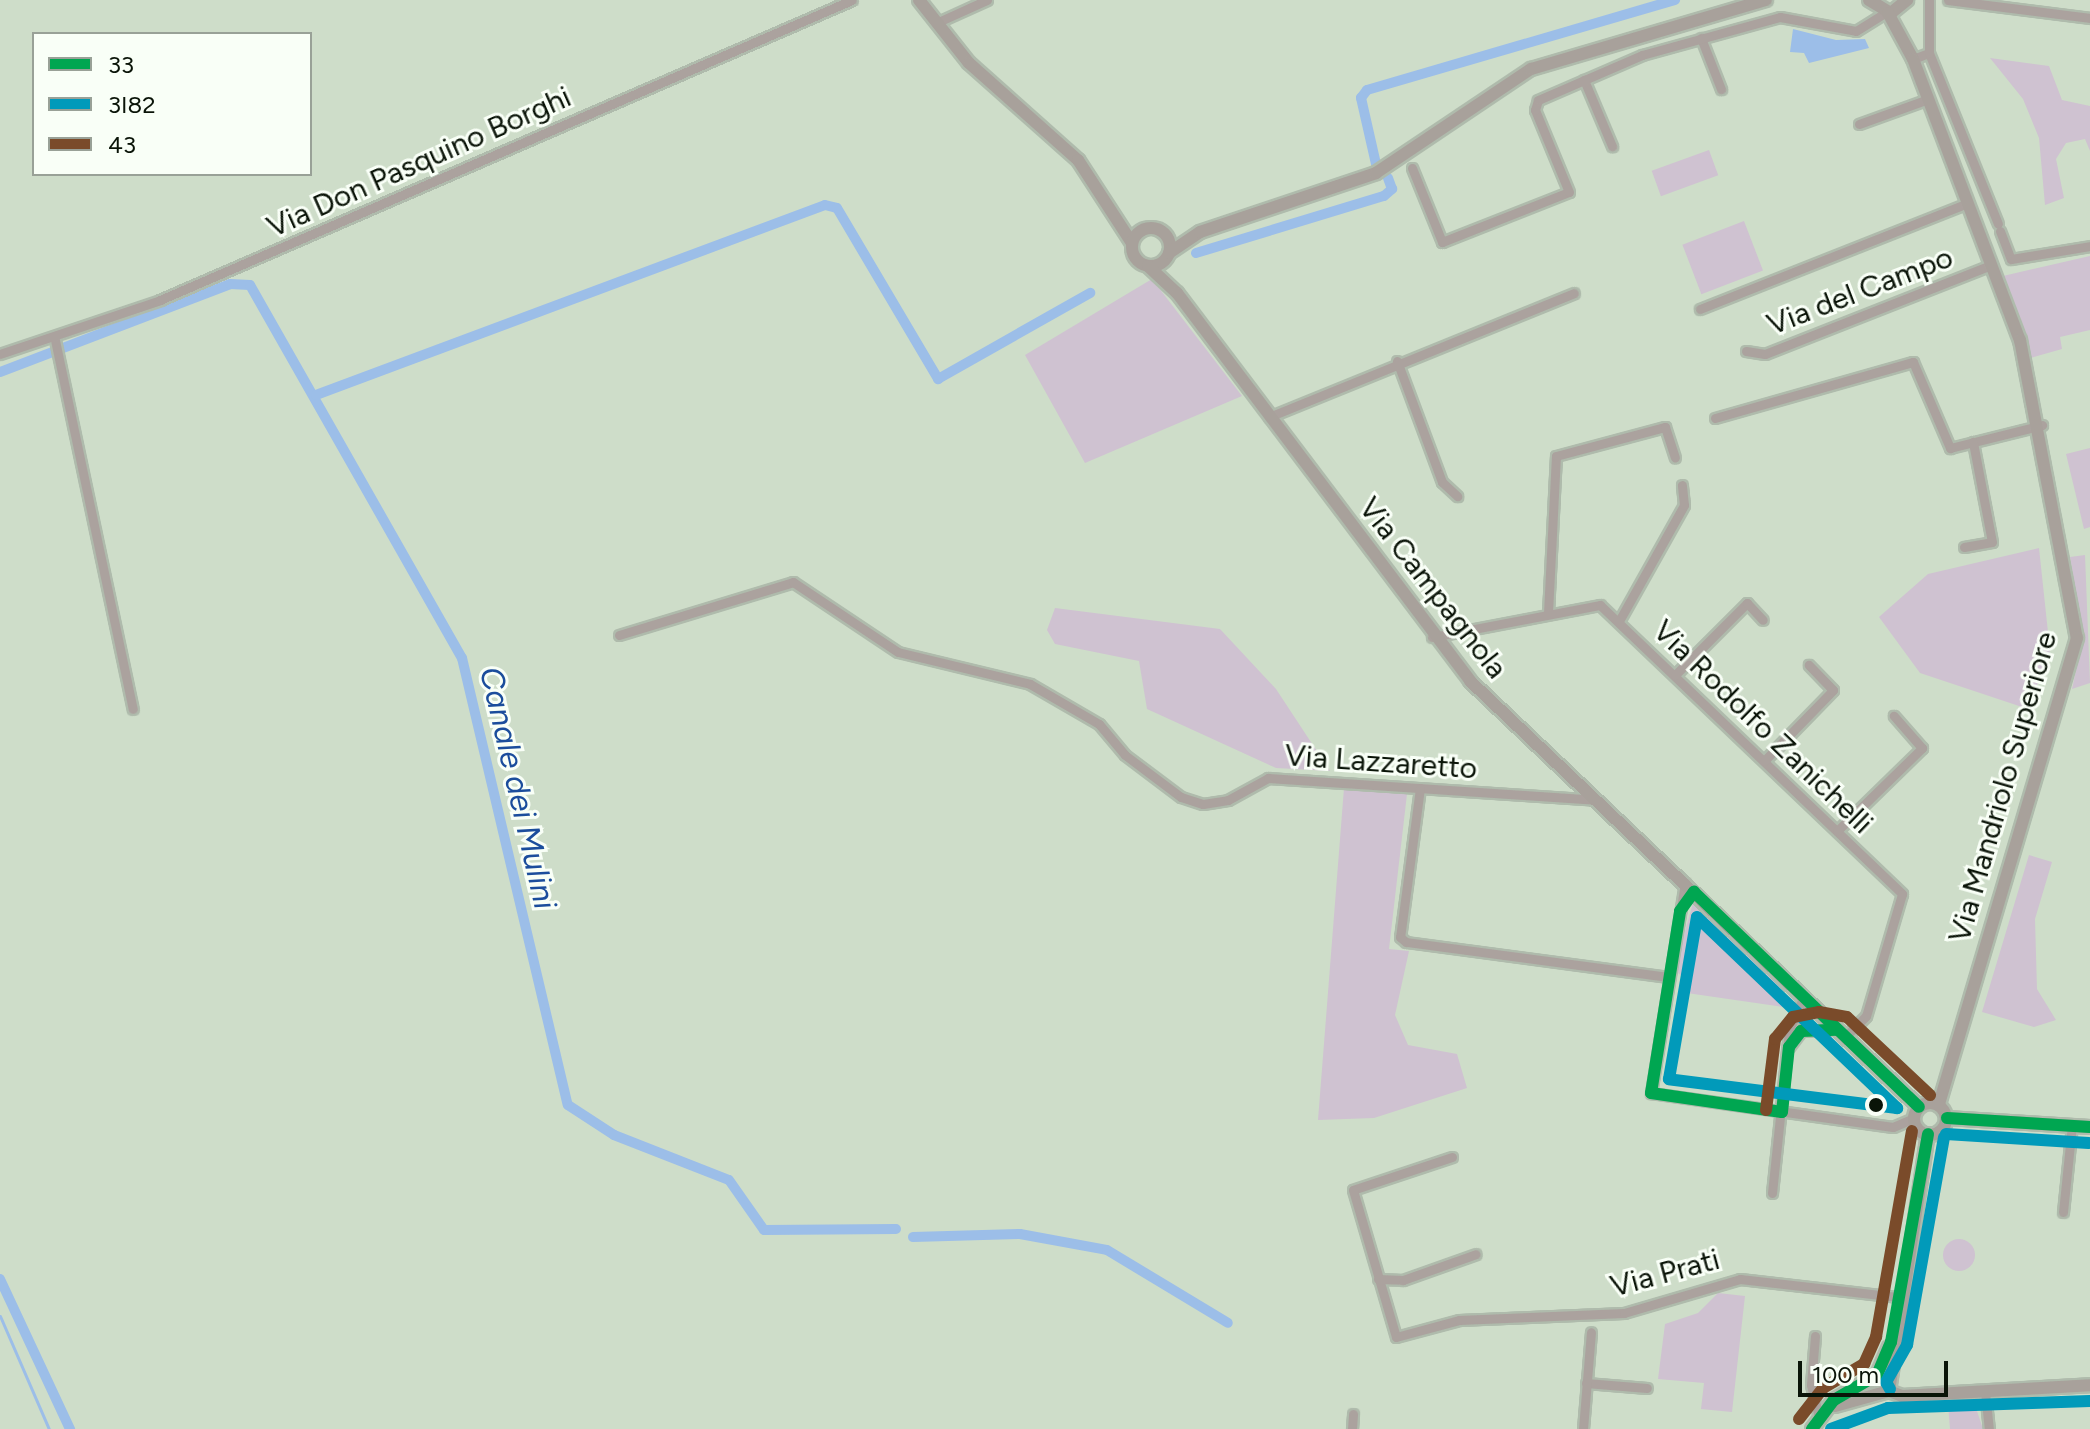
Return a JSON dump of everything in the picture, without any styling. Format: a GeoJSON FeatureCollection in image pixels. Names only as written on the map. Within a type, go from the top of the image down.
{"type":"FeatureCollection","features":[{"type":"Feature","properties":{"kind":"street","name":"Via Don Pasquino Borghi"},"geometry":{"type":"LineString","coordinates":[[0,354],[58,350],[852,0]]}},
{"type":"Feature","properties":{"kind":"street","name":"Via Campagnola"},"geometry":{"type":"LineString","coordinates":[[919,0],[969,63],[1060,140],[1117,211],[1137,261],[1148,266],[1177,293],[1432,637],[1595,800],[1841,1033],[1917,1113],[1928,1134]]}},
{"type":"Feature","properties":{"kind":"street"},"geometry":{"type":"LineString","coordinates":[[936,23],[987,0]]}},
{"type":"Feature","properties":{"kind":"street"},"geometry":{"type":"LineString","coordinates":[[1148,266],[1168,256],[1200,232],[1376,173],[1531,69],[1766,0]]}},
{"type":"Feature","properties":{"kind":"street"},"geometry":{"type":"LineString","coordinates":[[1929,0],[1929,53],[2011,259],[2090,246]]}},
{"type":"Feature","properties":{"kind":"street"},"geometry":{"type":"LineString","coordinates":[[1948,0],[2090,18]]}},
{"type":"Feature","properties":{"kind":"street"},"geometry":{"type":"LineString","coordinates":[[1866,26],[1870,2]]}},
{"type":"Feature","properties":{"kind":"street","name":"Via Mandriolo Superiore"},"geometry":{"type":"LineString","coordinates":[[1870,2],[1900,28],[1991,265],[2042,425],[2077,638],[1939,1105]]}},
{"type":"Feature","properties":{"kind":"street"},"geometry":{"type":"LineString","coordinates":[[1412,168],[1442,242],[1569,192],[1535,110],[1538,100],[1701,38],[1780,17],[1830,29],[1866,26],[1905,4]]}},
{"type":"Feature","properties":{"kind":"street","name":"Via Mandriolo Superiore"},"geometry":{"type":"LineString","coordinates":[[1900,28],[1905,4]]}},
{"type":"Feature","properties":{"kind":"street"},"geometry":{"type":"LineString","coordinates":[[1701,38],[1721,89]]}},
{"type":"Feature","properties":{"kind":"street"},"geometry":{"type":"LineString","coordinates":[[1913,59],[1929,53]]}},
{"type":"Feature","properties":{"kind":"street"},"geometry":{"type":"LineString","coordinates":[[1584,80],[1612,146]]}},
{"type":"Feature","properties":{"kind":"street"},"geometry":{"type":"LineString","coordinates":[[1859,124],[1928,99]]}},
{"type":"Feature","properties":{"kind":"street"},"geometry":{"type":"LineString","coordinates":[[1700,309],[1968,203]]}},
{"type":"Feature","properties":{"kind":"street","name":"Via Campagnola"},"geometry":{"type":"LineString","coordinates":[[1117,211],[1147,229],[1162,232],[1177,293]]}},
{"type":"Feature","properties":{"kind":"street"},"geometry":{"type":"LineString","coordinates":[[1980,232],[1998,228]]}},
{"type":"Feature","properties":{"kind":"street"},"geometry":{"type":"LineString","coordinates":[[1132,243],[1147,229]]}},
{"type":"Feature","properties":{"kind":"street"},"geometry":{"type":"LineString","coordinates":[[1162,232],[1200,232]]}},
{"type":"Feature","properties":{"kind":"street","name":"Via del Campo"},"geometry":{"type":"LineString","coordinates":[[1746,351],[1765,354],[1991,265]]}},
{"type":"Feature","properties":{"kind":"street"},"geometry":{"type":"LineString","coordinates":[[1269,417],[1397,361],[1574,293]]}},
{"type":"Feature","properties":{"kind":"street"},"geometry":{"type":"LineString","coordinates":[[58,350],[133,709]]}},
{"type":"Feature","properties":{"kind":"street"},"geometry":{"type":"LineString","coordinates":[[1397,361],[1442,482],[1457,496]]}},
{"type":"Feature","properties":{"kind":"street"},"geometry":{"type":"LineString","coordinates":[[1715,418],[1913,362],[1950,448],[2042,425]]}},
{"type":"Feature","properties":{"kind":"street"},"geometry":{"type":"LineString","coordinates":[[1548,613],[1556,456],[1665,427],[1675,457]]}},
{"type":"Feature","properties":{"kind":"street"},"geometry":{"type":"LineString","coordinates":[[1964,547],[1992,542],[1973,442]]}},
{"type":"Feature","properties":{"kind":"street"},"geometry":{"type":"LineString","coordinates":[[1619,621],[1684,505],[1682,485]]}},
{"type":"Feature","properties":{"kind":"street","name":"Via Lazzaretto"},"geometry":{"type":"LineString","coordinates":[[619,635],[793,582],[898,652],[1030,684],[1099,724],[1125,755],[1181,797],[1228,800],[1268,778],[1595,800]]}},
{"type":"Feature","properties":{"kind":"street"},"geometry":{"type":"LineString","coordinates":[[1675,675],[1747,603],[1763,620]]}},
{"type":"Feature","properties":{"kind":"street","name":"Via Rodolfo Zanichelli"},"geometry":{"type":"LineString","coordinates":[[1432,637],[1600,605],[1837,831],[1902,894],[1866,1016],[1841,1033]]}},
{"type":"Feature","properties":{"kind":"street"},"geometry":{"type":"LineString","coordinates":[[1764,761],[1833,690],[1809,665]]}},
{"type":"Feature","properties":{"kind":"street"},"geometry":{"type":"LineString","coordinates":[[1837,831],[1922,748],[1894,716]]}},
{"type":"Feature","properties":{"kind":"street"},"geometry":{"type":"LineString","coordinates":[[1420,788],[1400,937],[1406,942],[1668,977]]}},
{"type":"Feature","properties":{"kind":"street"},"geometry":{"type":"LineString","coordinates":[[1690,888],[1683,902],[1668,977],[1651,1093],[1893,1127],[1939,1105],[1947,1118]]}},
{"type":"Feature","properties":{"kind":"street"},"geometry":{"type":"LineString","coordinates":[[1789,1047],[1801,1031],[1807,1001]]}},
{"type":"Feature","properties":{"kind":"street"},"geometry":{"type":"LineString","coordinates":[[1772,1193],[1789,1047],[1807,1001]]}},
{"type":"Feature","properties":{"kind":"street"},"geometry":{"type":"LineString","coordinates":[[1801,1031],[1841,1033]]}},
{"type":"Feature","properties":{"kind":"street"},"geometry":{"type":"LineString","coordinates":[[1947,1118],[2090,1127]]}},
{"type":"Feature","properties":{"kind":"street"},"geometry":{"type":"LineString","coordinates":[[1876,1397],[1891,1342],[1928,1134],[1941,1131],[1947,1118]]}},
{"type":"Feature","properties":{"kind":"street"},"geometry":{"type":"LineString","coordinates":[[2063,1212],[2072,1125]]}},
{"type":"Feature","properties":{"kind":"street"},"geometry":{"type":"LineString","coordinates":[[1452,1157],[1353,1190],[1378,1279],[1403,1280],[1476,1254]]}},
{"type":"Feature","properties":{"kind":"street","name":"Via Prati"},"geometry":{"type":"LineString","coordinates":[[1378,1279],[1396,1337],[1459,1320],[1624,1313],[1740,1279],[1899,1297]]}},
{"type":"Feature","properties":{"kind":"street"},"geometry":{"type":"LineString","coordinates":[[1583,1429],[1591,1332]]}},
{"type":"Feature","properties":{"kind":"street"},"geometry":{"type":"LineString","coordinates":[[1815,1336],[1811,1385],[1822,1413]]}},
{"type":"Feature","properties":{"kind":"street"},"geometry":{"type":"LineString","coordinates":[[1876,1397],[1881,1381]]}},
{"type":"Feature","properties":{"kind":"street"},"geometry":{"type":"LineString","coordinates":[[1812,1429],[1822,1413],[1881,1381],[1985,1392],[2090,1385]]}},
{"type":"Feature","properties":{"kind":"street"},"geometry":{"type":"LineString","coordinates":[[1586,1383],[1647,1388]]}},
{"type":"Feature","properties":{"kind":"street"},"geometry":{"type":"LineString","coordinates":[[1985,1392],[1989,1429]]}},
{"type":"Feature","properties":{"kind":"street"},"geometry":{"type":"LineString","coordinates":[[1822,1413],[1876,1397]]}},
{"type":"Feature","properties":{"kind":"street"},"geometry":{"type":"LineString","coordinates":[[1352,1429],[1353,1414]]}},
{"type":"Feature","properties":{"kind":"shaded area"},"geometry":{"type":"Polygon","coordinates":[[[1990,58],[2049,66],[2062,100],[2090,106],[2090,151],[2085,139],[2066,143],[2056,159],[2064,198],[2045,205],[2039,138],[2023,99],[1990,58]]]}},
{"type":"Feature","properties":{"kind":"shaded area"},"geometry":{"type":"Polygon","coordinates":[[[1709,150],[1718,175],[1661,196],[1652,171],[1709,150]]]}},
{"type":"Feature","properties":{"kind":"shaded area"},"geometry":{"type":"Polygon","coordinates":[[[1744,221],[1763,270],[1701,294],[1682,245],[1744,221]]]}},
{"type":"Feature","properties":{"kind":"shaded area"},"geometry":{"type":"Polygon","coordinates":[[[2090,256],[2090,330],[2060,337],[2062,349],[2030,358],[2003,276],[2090,256]]]}},
{"type":"Feature","properties":{"kind":"shaded area"},"geometry":{"type":"Polygon","coordinates":[[[1152,279],[1242,396],[1085,463],[1025,355],[1152,279]]]}},
{"type":"Feature","properties":{"kind":"shaded area"},"geometry":{"type":"Polygon","coordinates":[[[2090,448],[2090,527],[2084,529],[2066,454],[2090,448]]]}},
{"type":"Feature","properties":{"kind":"shaded area"},"geometry":{"type":"Polygon","coordinates":[[[2039,548],[2050,651],[2028,709],[1920,673],[1879,617],[1928,574],[2039,548]]]}},
{"type":"Feature","properties":{"kind":"shaded area"},"geometry":{"type":"Polygon","coordinates":[[[2085,555],[2090,683],[2072,689],[2083,637],[2070,557],[2085,555]]]}},
{"type":"Feature","properties":{"kind":"shaded area"},"geometry":{"type":"Polygon","coordinates":[[[1055,608],[1220,629],[1276,689],[1330,771],[1276,768],[1147,709],[1139,661],[1055,644],[1047,630],[1055,608]]]}},
{"type":"Feature","properties":{"kind":"shaded area"},"geometry":{"type":"Polygon","coordinates":[[[1344,788],[1407,794],[1389,949],[1409,951],[1395,1015],[1408,1045],[1457,1054],[1467,1088],[1374,1118],[1318,1120],[1344,788]]]}},
{"type":"Feature","properties":{"kind":"shaded area"},"geometry":{"type":"Polygon","coordinates":[[[2029,855],[2052,862],[2035,919],[2037,989],[2056,1020],[2034,1027],[1982,1012],[2029,855]]]}},
{"type":"Feature","properties":{"kind":"shaded area"},"geometry":{"type":"Polygon","coordinates":[[[1693,903],[1778,981],[1783,1007],[1680,992],[1682,976],[1674,970],[1693,903]]]}},
{"type":"Feature","properties":{"kind":"shaded area"},"geometry":{"type":"Polygon","coordinates":[[[1959,1239],[1970,1244],[1975,1255],[1970,1266],[1959,1271],[1948,1266],[1943,1255],[1948,1244],[1959,1239]]]}},
{"type":"Feature","properties":{"kind":"shaded area"},"geometry":{"type":"Polygon","coordinates":[[[1718,1293],[1745,1296],[1732,1412],[1701,1409],[1704,1383],[1658,1379],[1665,1324],[1698,1313],[1718,1293]]]}},
{"type":"Feature","properties":{"kind":"shaded area"},"geometry":{"type":"Polygon","coordinates":[[[1948,1404],[1975,1405],[1983,1429],[1950,1429],[1948,1404]]]}},
{"type":"Feature","properties":{"kind":"water"},"geometry":{"type":"Polygon","coordinates":[[[1793,29],[1836,40],[1865,39],[1869,48],[1809,63],[1804,53],[1790,52],[1793,29]]]}},
{"type":"Feature","properties":{"kind":"waterway"},"geometry":{"type":"LineString","coordinates":[[1376,164],[1361,98],[1367,90],[1675,0]]}},
{"type":"Feature","properties":{"kind":"waterway"},"geometry":{"type":"LineString","coordinates":[[1196,253],[1384,196],[1392,189],[1388,178]]}},
{"type":"Feature","properties":{"kind":"waterway"},"geometry":{"type":"LineString","coordinates":[[316,395],[825,205],[837,208],[938,379],[1090,293]]}},
{"type":"Feature","properties":{"kind":"waterway","name":"Canale dei Mulini"},"geometry":{"type":"LineString","coordinates":[[0,372],[230,284],[250,285],[462,658],[568,1105],[614,1135],[729,1180],[764,1230],[896,1229]]}},
{"type":"Feature","properties":{"kind":"waterway","name":"Canale dei Mulini"},"geometry":{"type":"LineString","coordinates":[[913,1237],[1020,1234],[1107,1250],[1228,1323]]}},
{"type":"Feature","properties":{"kind":"waterway"},"geometry":{"type":"LineString","coordinates":[[0,1279],[70,1429]]}},
{"type":"Feature","properties":{"kind":"waterway"},"geometry":{"type":"LineString","coordinates":[[0,1316],[49,1429]]}},
{"type":"Feature","properties":{"kind":"transit line","name":"33"},"geometry":{"type":"LineString","coordinates":[[1694,892],[1919,1107]]}},
{"type":"Feature","properties":{"kind":"transit line","name":"33"},"geometry":{"type":"LineString","coordinates":[[1651,1093],[1680,911],[1694,892]]}},
{"type":"Feature","properties":{"kind":"transit line","name":"3I82"},"geometry":{"type":"LineString","coordinates":[[1697,917],[1897,1108],[1669,1079],[1697,917]]}},
{"type":"Feature","properties":{"kind":"transit line","name":"43"},"geometry":{"type":"LineString","coordinates":[[1766,1110],[1775,1039],[1793,1017],[1819,1012],[1847,1017],[1930,1095]]}},
{"type":"Feature","properties":{"kind":"transit line","name":"33"},"geometry":{"type":"LineString","coordinates":[[1782,1112],[1789,1047],[1801,1031],[1837,1030]]}},
{"type":"Feature","properties":{"kind":"transit line","name":"33"},"geometry":{"type":"LineString","coordinates":[[1651,1093],[1782,1112]]}},
{"type":"Feature","properties":{"kind":"transit line","name":"33"},"geometry":{"type":"LineString","coordinates":[[1947,1118],[2090,1127]]}},
{"type":"Feature","properties":{"kind":"transit line","name":"43"},"geometry":{"type":"LineString","coordinates":[[1799,1419],[1823,1388],[1864,1364],[1876,1337],[1912,1131]]}},
{"type":"Feature","properties":{"kind":"transit line","name":"33"},"geometry":{"type":"LineString","coordinates":[[1812,1429],[1834,1400],[1877,1375],[1891,1342],[1928,1134]]}},
{"type":"Feature","properties":{"kind":"transit line","name":"3I82"},"geometry":{"type":"LineString","coordinates":[[1946,1134],[2089,1143]]}},
{"type":"Feature","properties":{"kind":"transit line","name":"3I82"},"geometry":{"type":"LineString","coordinates":[[1890,1389],[1886,1382],[1907,1345],[1944,1137]]}},
{"type":"Feature","properties":{"kind":"transit line","name":"3I82"},"geometry":{"type":"LineString","coordinates":[[1831,1429],[1888,1408],[2090,1401]]}}]}
